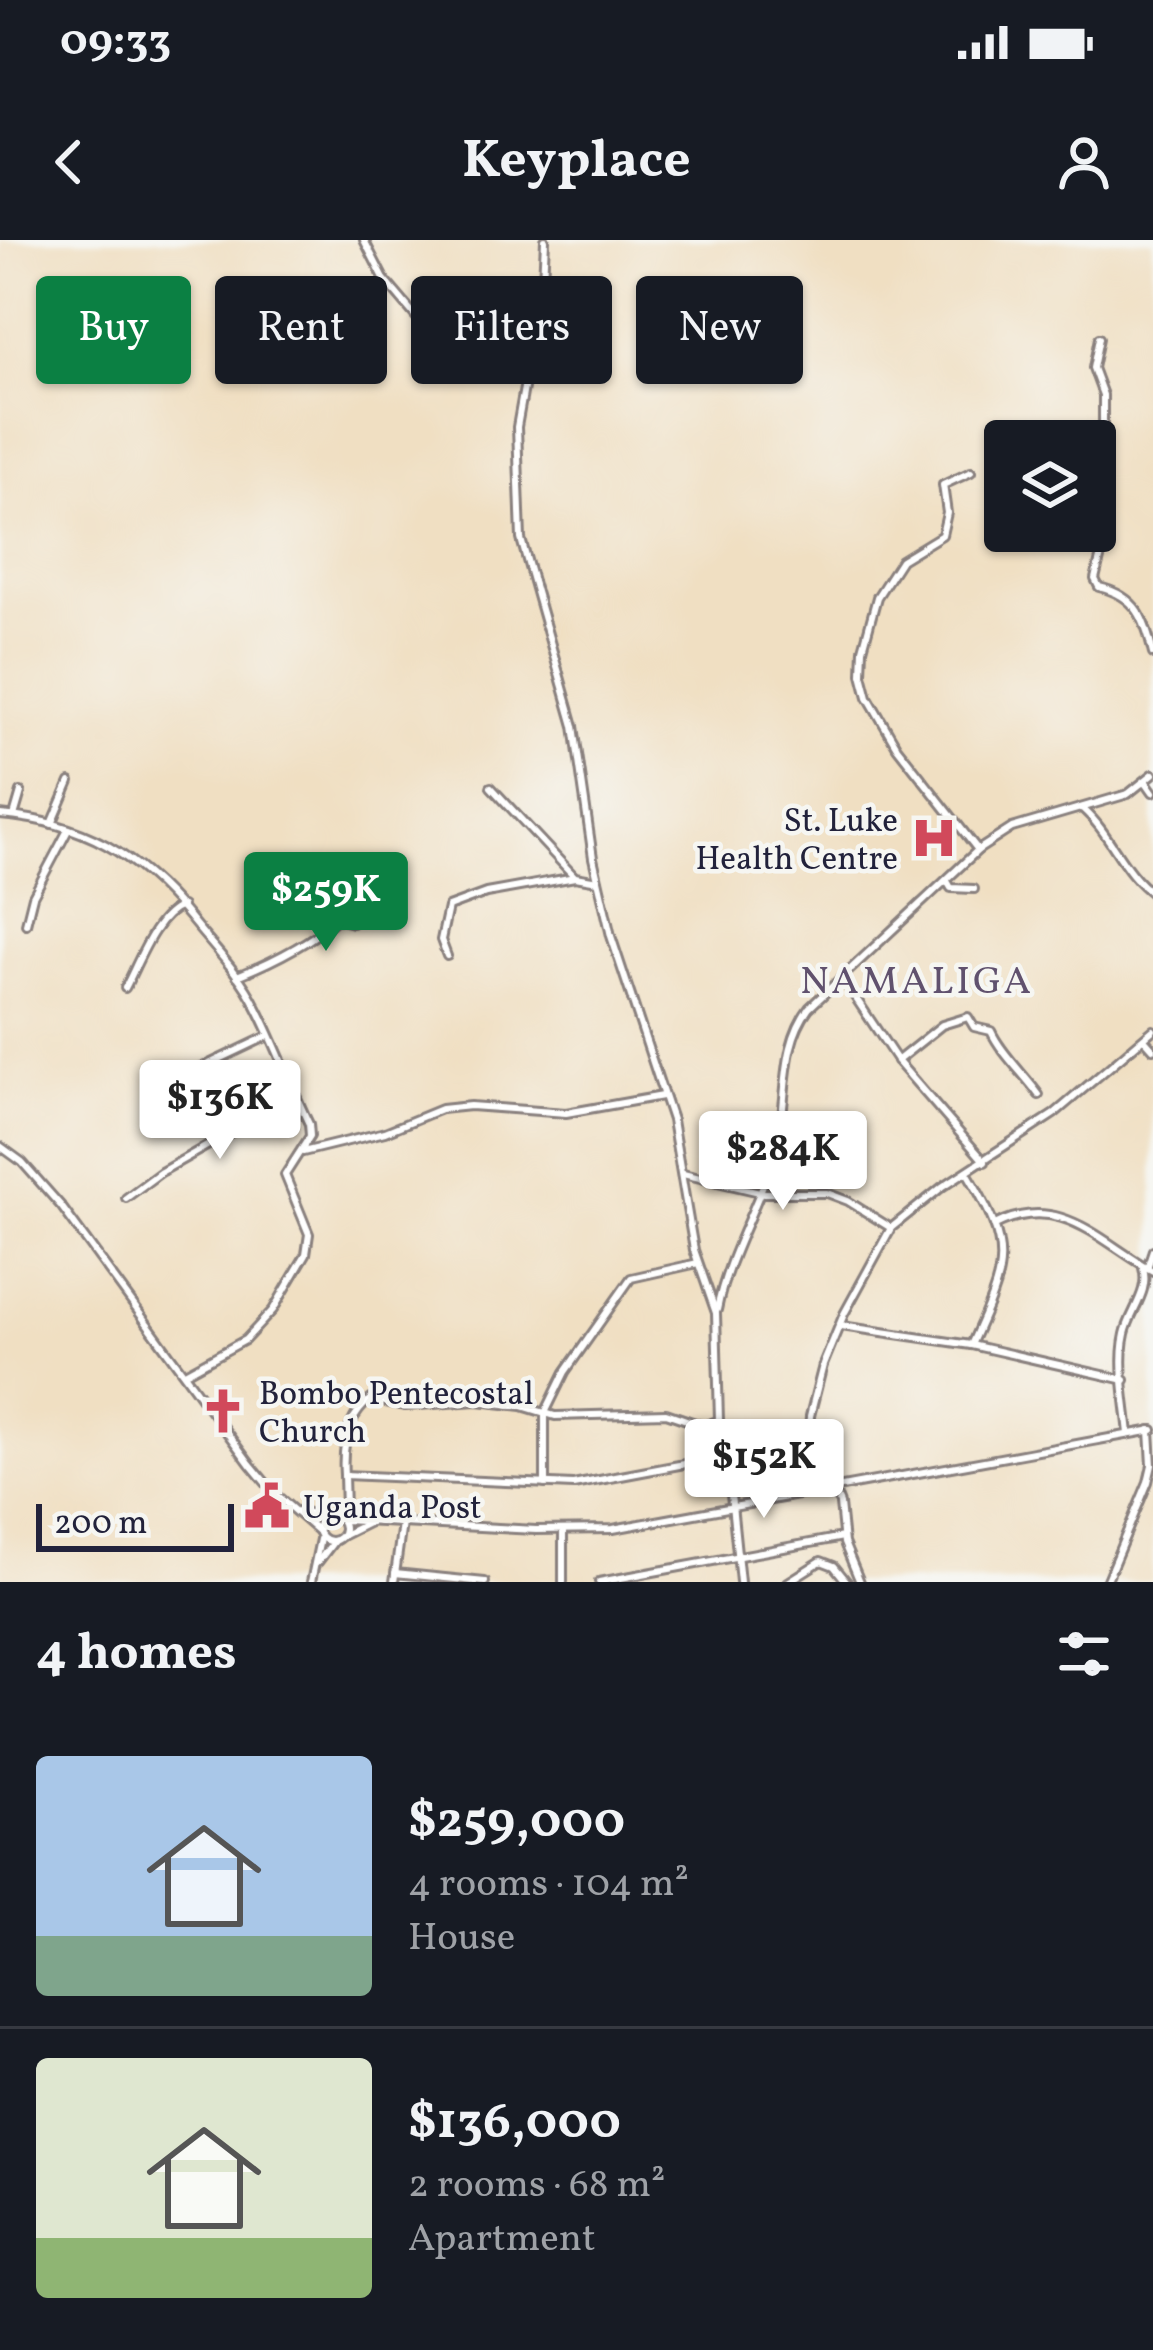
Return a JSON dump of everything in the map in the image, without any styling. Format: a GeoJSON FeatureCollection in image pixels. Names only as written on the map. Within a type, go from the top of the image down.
{"type":"FeatureCollection","features":[{"type":"Feature","properties":{"kind":"street"},"geometry":{"type":"LineString","coordinates":[[364,240],[384,279],[411,311]]}},
{"type":"Feature","properties":{"kind":"street"},"geometry":{"type":"LineString","coordinates":[[543,276],[545,240]]}},
{"type":"Feature","properties":{"kind":"street"},"geometry":{"type":"LineString","coordinates":[[1099,338],[1093,368],[1103,395],[1096,508],[1104,542],[1094,579],[1100,587],[1119,592],[1135,604],[1153,654]]}},
{"type":"Feature","properties":{"kind":"street"},"geometry":{"type":"LineString","coordinates":[[523,384],[517,427],[520,538],[574,726],[598,881],[615,949],[672,1120],[698,1263],[716,1313]]}},
{"type":"Feature","properties":{"kind":"street"},"geometry":{"type":"LineString","coordinates":[[970,472],[943,485],[947,513],[942,535],[901,560],[877,597],[861,663],[864,685],[877,715],[978,850]]}},
{"type":"Feature","properties":{"kind":"street"},"geometry":{"type":"LineString","coordinates":[[740,1582],[719,1420],[716,1313],[730,1255],[778,1136],[797,1027],[809,1009],[978,850],[1012,828],[1128,794],[1153,774]]}},
{"type":"Feature","properties":{"kind":"street"},"geometry":{"type":"LineString","coordinates":[[52,824],[70,782]]}},
{"type":"Feature","properties":{"kind":"street"},"geometry":{"type":"LineString","coordinates":[[1146,782],[1153,792]]}},
{"type":"Feature","properties":{"kind":"street"},"geometry":{"type":"LineString","coordinates":[[491,787],[575,877]]}},
{"type":"Feature","properties":{"kind":"street"},"geometry":{"type":"LineString","coordinates":[[14,816],[21,792]]}},
{"type":"Feature","properties":{"kind":"street"},"geometry":{"type":"LineString","coordinates":[[1083,809],[1107,834],[1136,880],[1153,894]]}},
{"type":"Feature","properties":{"kind":"street"},"geometry":{"type":"LineString","coordinates":[[0,815],[68,830],[118,851],[158,880],[253,999],[311,1130],[303,1152],[285,1175],[309,1234],[306,1254],[273,1310],[254,1331],[185,1373]]}},
{"type":"Feature","properties":{"kind":"street"},"geometry":{"type":"LineString","coordinates":[[26,924],[33,896],[68,830]]}},
{"type":"Feature","properties":{"kind":"street"},"geometry":{"type":"LineString","coordinates":[[448,956],[441,940],[448,907],[485,893],[575,877],[598,881]]}},
{"type":"Feature","properties":{"kind":"street"},"geometry":{"type":"LineString","coordinates":[[947,881],[951,888],[974,889]]}},
{"type":"Feature","properties":{"kind":"street"},"geometry":{"type":"LineString","coordinates":[[326,900],[338,919]]}},
{"type":"Feature","properties":{"kind":"street"},"geometry":{"type":"LineString","coordinates":[[125,988],[161,923],[172,909],[182,906]]}},
{"type":"Feature","properties":{"kind":"street"},"geometry":{"type":"LineString","coordinates":[[237,976],[278,958],[338,919],[352,923]]}},
{"type":"Feature","properties":{"kind":"street"},"geometry":{"type":"LineString","coordinates":[[843,979],[897,1061],[985,1162]]}},
{"type":"Feature","properties":{"kind":"street"},"geometry":{"type":"LineString","coordinates":[[897,1061],[942,1025],[968,1017],[974,1027],[991,1031],[996,1044],[1006,1050],[1039,1095]]}},
{"type":"Feature","properties":{"kind":"street"},"geometry":{"type":"LineString","coordinates":[[344,1475],[585,1483],[808,1441],[817,1382],[891,1228],[942,1187],[1054,1114],[1153,1030]]}},
{"type":"Feature","properties":{"kind":"street"},"geometry":{"type":"LineString","coordinates":[[165,1085],[268,1036]]}},
{"type":"Feature","properties":{"kind":"street"},"geometry":{"type":"LineString","coordinates":[[1144,1040],[1153,1048]]}},
{"type":"Feature","properties":{"kind":"street"},"geometry":{"type":"LineString","coordinates":[[126,1198],[161,1172],[295,1096]]}},
{"type":"Feature","properties":{"kind":"street"},"geometry":{"type":"LineString","coordinates":[[303,1152],[385,1132],[441,1109],[470,1106],[566,1112],[662,1096]]}},
{"type":"Feature","properties":{"kind":"street"},"geometry":{"type":"LineString","coordinates":[[0,1146],[22,1162],[61,1206],[275,1494],[319,1533],[338,1538]]}},
{"type":"Feature","properties":{"kind":"street"},"geometry":{"type":"LineString","coordinates":[[683,1174],[759,1192],[827,1193],[891,1228]]}},
{"type":"Feature","properties":{"kind":"street"},"geometry":{"type":"LineString","coordinates":[[968,1174],[1003,1250],[1002,1268],[971,1345]]}},
{"type":"Feature","properties":{"kind":"street"},"geometry":{"type":"LineString","coordinates":[[995,1225],[1025,1213],[1060,1216],[1080,1224],[1148,1271]]}},
{"type":"Feature","properties":{"kind":"street"},"geometry":{"type":"LineString","coordinates":[[1129,1434],[1125,1333],[1153,1250]]}},
{"type":"Feature","properties":{"kind":"street"},"geometry":{"type":"LineString","coordinates":[[545,1484],[545,1414],[566,1372],[631,1278],[698,1263]]}},
{"type":"Feature","properties":{"kind":"street"},"geometry":{"type":"LineString","coordinates":[[840,1326],[971,1345],[1125,1380]]}},
{"type":"Feature","properties":{"kind":"street"},"geometry":{"type":"LineString","coordinates":[[338,1538],[345,1509],[343,1448],[348,1429],[370,1399],[405,1406],[477,1401],[545,1414],[666,1413],[704,1426],[719,1420]]}},
{"type":"Feature","properties":{"kind":"street"},"geometry":{"type":"LineString","coordinates":[[298,1511],[370,1522],[613,1529],[1151,1430],[1148,1483],[1106,1582]]}},
{"type":"Feature","properties":{"kind":"street"},"geometry":{"type":"LineString","coordinates":[[833,1487],[860,1582]]}},
{"type":"Feature","properties":{"kind":"street"},"geometry":{"type":"LineString","coordinates":[[311,1582],[324,1516]]}},
{"type":"Feature","properties":{"kind":"street"},"geometry":{"type":"LineString","coordinates":[[318,1562],[338,1538],[370,1522]]}},
{"type":"Feature","properties":{"kind":"street"},"geometry":{"type":"LineString","coordinates":[[402,1523],[395,1578],[484,1582]]}},
{"type":"Feature","properties":{"kind":"street"},"geometry":{"type":"LineString","coordinates":[[563,1531],[563,1582]]}},
{"type":"Feature","properties":{"kind":"street"},"geometry":{"type":"LineString","coordinates":[[599,1582],[844,1537]]}},
{"type":"Feature","properties":{"kind":"street"},"geometry":{"type":"LineString","coordinates":[[788,1582],[820,1561],[834,1566],[847,1582]]}},
{"type":"Feature","properties":{"kind":"place","name":"St. Luke Health Centre"},"geometry":{"type":"Point","coordinates":[934,838]}},
{"type":"Feature","properties":{"kind":"place","name":"Bombo Pentecostal Church"},"geometry":{"type":"Point","coordinates":[223,1411]}},
{"type":"Feature","properties":{"kind":"place","name":"Uganda Post"},"geometry":{"type":"Point","coordinates":[267,1506]}},
{"type":"Feature","properties":{"kind":"district","name":"NAMALIGA"},"geometry":{"type":"Point","coordinates":[917,979]}}]}
